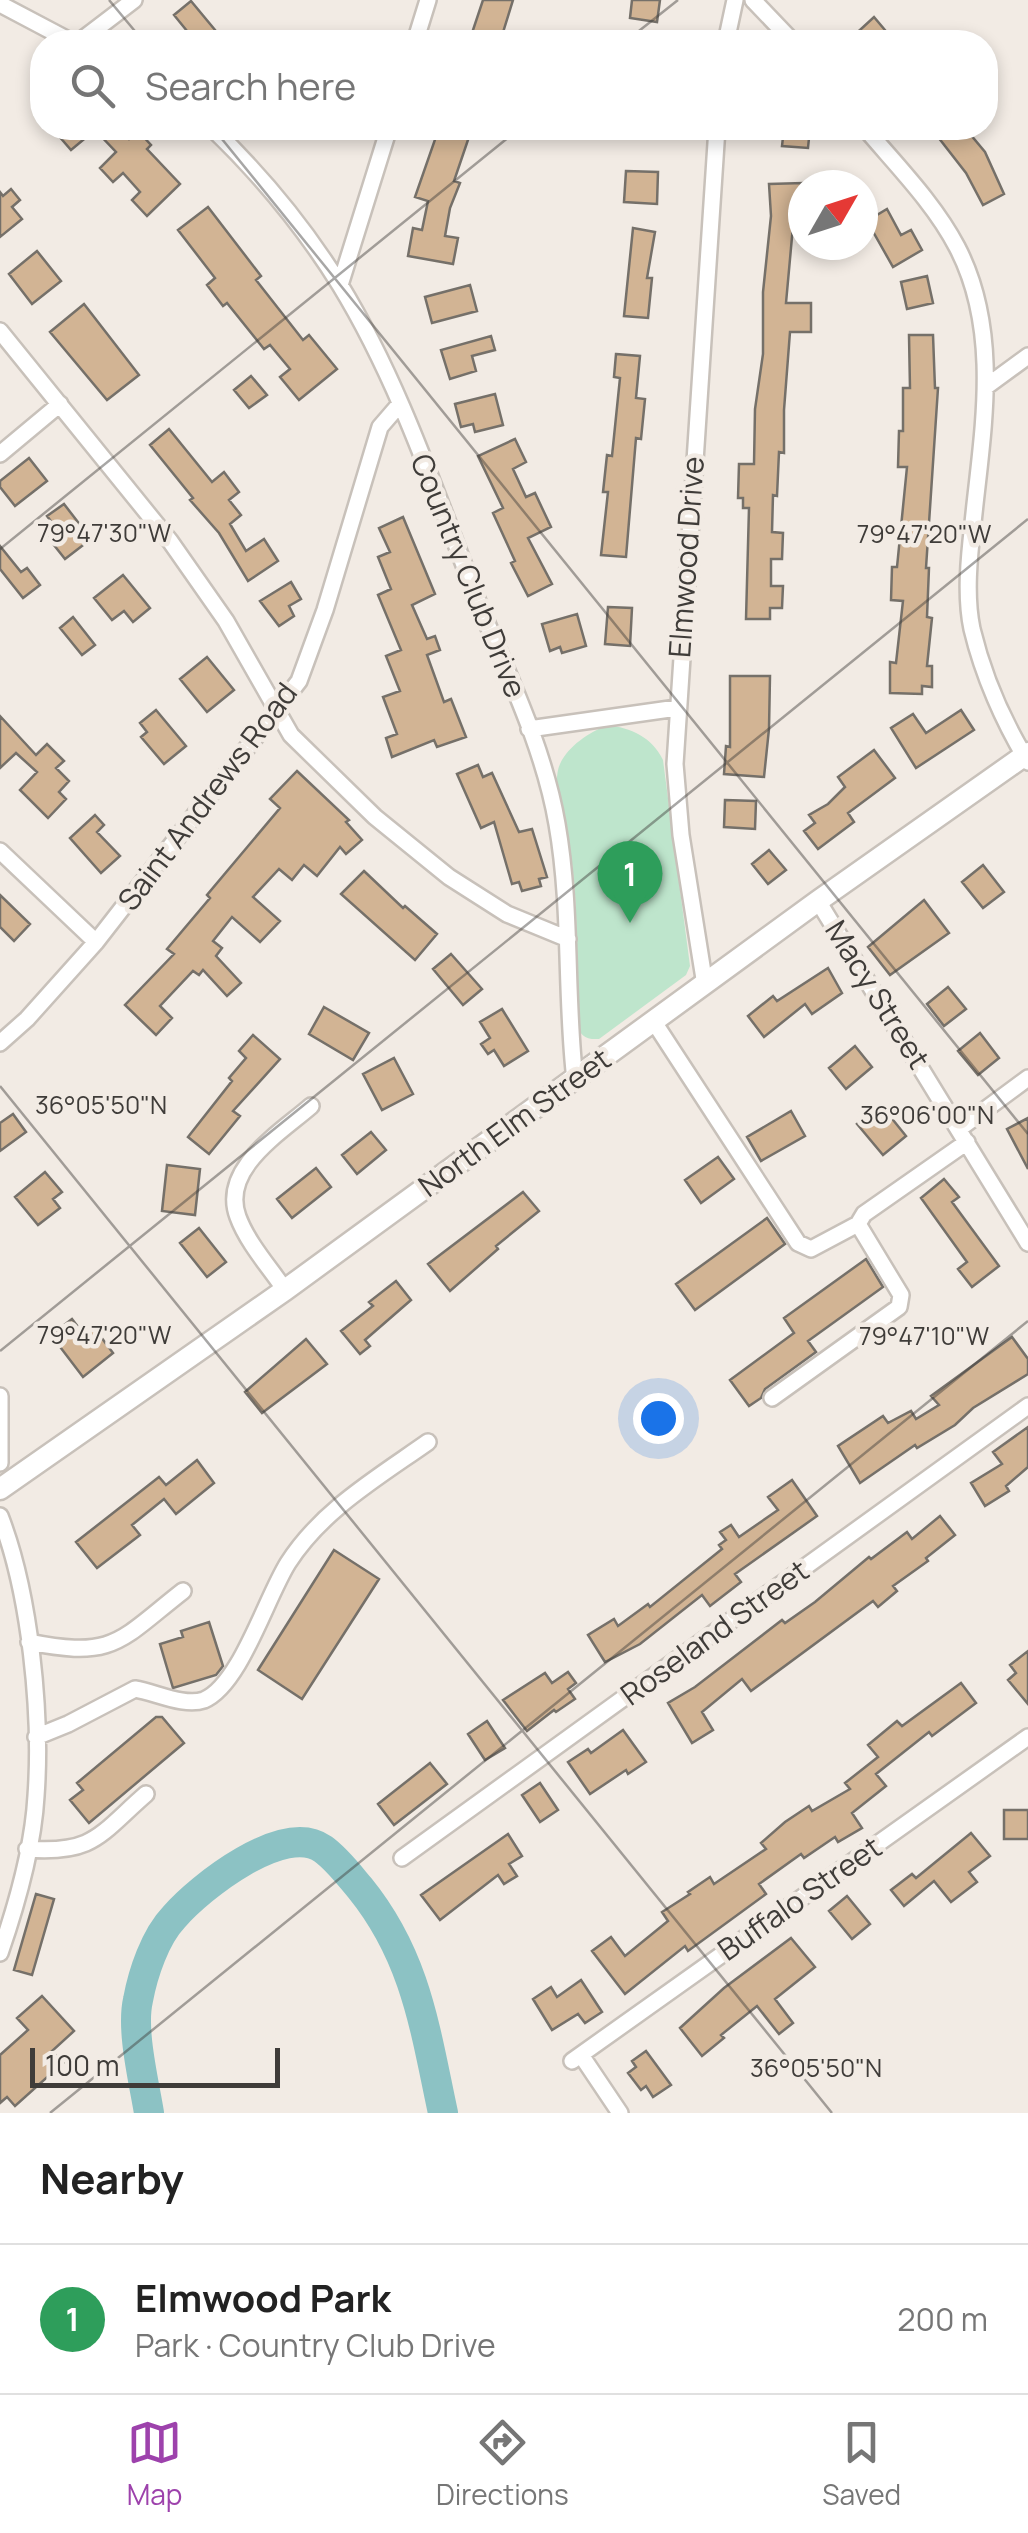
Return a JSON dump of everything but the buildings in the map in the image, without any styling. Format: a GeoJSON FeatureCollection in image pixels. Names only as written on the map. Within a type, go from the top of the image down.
{"type":"FeatureCollection","features":[{"type":"Feature","properties":{"kind":"main road","name":"North Elm Street"},"geometry":{"type":"LineString","coordinates":[[0,1489],[284,1290],[818,901],[1027,757]]}},
{"type":"Feature","properties":{"kind":"street"},"geometry":{"type":"LineString","coordinates":[[92,30],[134,0]]}},
{"type":"Feature","properties":{"kind":"street"},"geometry":{"type":"LineString","coordinates":[[419,30],[428,0]]}},
{"type":"Feature","properties":{"kind":"street"},"geometry":{"type":"LineString","coordinates":[[729,30],[735,0]]}},
{"type":"Feature","properties":{"kind":"street"},"geometry":{"type":"LineString","coordinates":[[754,0],[781,30]]}},
{"type":"Feature","properties":{"kind":"street"},"geometry":{"type":"LineString","coordinates":[[0,4],[51,30]]}},
{"type":"Feature","properties":{"kind":"street","name":"Country Club Drive"},"geometry":{"type":"LineString","coordinates":[[225,140],[255,169],[291,214],[340,286],[399,405],[529,729],[556,820],[566,886],[568,1022],[575,1080]]}},
{"type":"Feature","properties":{"kind":"street"},"geometry":{"type":"LineString","coordinates":[[340,286],[385,140]]}},
{"type":"Feature","properties":{"kind":"street","name":"Elmwood Drive"},"geometry":{"type":"LineString","coordinates":[[705,985],[681,836],[675,764],[716,140]]}},
{"type":"Feature","properties":{"kind":"street"},"geometry":{"type":"LineString","coordinates":[[875,140],[929,203],[958,249],[976,300],[986,386],[969,562],[972,627],[991,686],[1027,757]]}},
{"type":"Feature","properties":{"kind":"street"},"geometry":{"type":"LineString","coordinates":[[0,331],[170,541],[226,622],[291,735],[375,817],[449,878],[507,914],[568,939]]}},
{"type":"Feature","properties":{"kind":"street"},"geometry":{"type":"LineString","coordinates":[[986,386],[1028,356]]}},
{"type":"Feature","properties":{"kind":"street"},"geometry":{"type":"LineString","coordinates":[[0,454],[60,404]]}},
{"type":"Feature","properties":{"kind":"street","name":"Saint Andrews Road"},"geometry":{"type":"LineString","coordinates":[[0,1043],[27,1019],[96,942],[278,713],[299,680],[325,610],[380,427],[399,405]]}},
{"type":"Feature","properties":{"kind":"street"},"geometry":{"type":"LineString","coordinates":[[529,729],[677,708]]}},
{"type":"Feature","properties":{"kind":"street"},"geometry":{"type":"LineString","coordinates":[[0,851],[96,942]]}},
{"type":"Feature","properties":{"kind":"street","name":"Macy Street"},"geometry":{"type":"LineString","coordinates":[[818,901],[1028,1243]]}},
{"type":"Feature","properties":{"kind":"street"},"geometry":{"type":"LineString","coordinates":[[654,1022],[798,1242],[812,1249],[858,1224],[864,1214],[1028,1078]]}},
{"type":"Feature","properties":{"kind":"street"},"geometry":{"type":"LineString","coordinates":[[284,1290],[238,1220],[233,1198],[236,1181],[253,1157],[310,1106]]}},
{"type":"Feature","properties":{"kind":"street"},"geometry":{"type":"LineString","coordinates":[[772,1398],[899,1307],[901,1295],[858,1224]]}},
{"type":"Feature","properties":{"kind":"street"},"geometry":{"type":"LineString","coordinates":[[0,1396],[0,1463]]}},
{"type":"Feature","properties":{"kind":"street","name":"Roseland Street"},"geometry":{"type":"LineString","coordinates":[[402,1858],[1028,1406]]}},
{"type":"Feature","properties":{"kind":"street"},"geometry":{"type":"LineString","coordinates":[[36,1737],[136,1689],[185,1701],[203,1700],[230,1680],[284,1568],[305,1537],[340,1505],[428,1442]]}},
{"type":"Feature","properties":{"kind":"street"},"geometry":{"type":"LineString","coordinates":[[0,1516],[7,1533],[29,1642],[36,1737],[36,1798],[16,1908],[0,1953]]}},
{"type":"Feature","properties":{"kind":"street"},"geometry":{"type":"LineString","coordinates":[[29,1642],[88,1650],[106,1647],[119,1642],[183,1591]]}},
{"type":"Feature","properties":{"kind":"street","name":"Buffalo Street"},"geometry":{"type":"LineString","coordinates":[[620,2113],[577,2058],[1028,1736]]}},
{"type":"Feature","properties":{"kind":"street"},"geometry":{"type":"LineString","coordinates":[[27,1849],[58,1852],[87,1845],[146,1794]]}},
{"type":"Feature","properties":{"kind":"green space"},"geometry":{"type":"Polygon","coordinates":[[[607,725],[640,735],[663,760],[690,966],[686,975],[594,1039],[584,1036],[576,1023],[574,885],[557,781],[560,764],[569,751],[607,725]]]}},
{"type":"Feature","properties":{"kind":"waterway"},"geometry":{"type":"LineString","coordinates":[[149,2113],[136,2012],[147,1967],[161,1935],[186,1904],[244,1861],[266,1850],[306,1843],[323,1849],[343,1867],[394,1940],[416,1995],[443,2113]]}},
{"type":"Feature","properties":{"kind":"place","name":"Elmwood Park"},"geometry":{"type":"Point","coordinates":[630,923]}}]}
